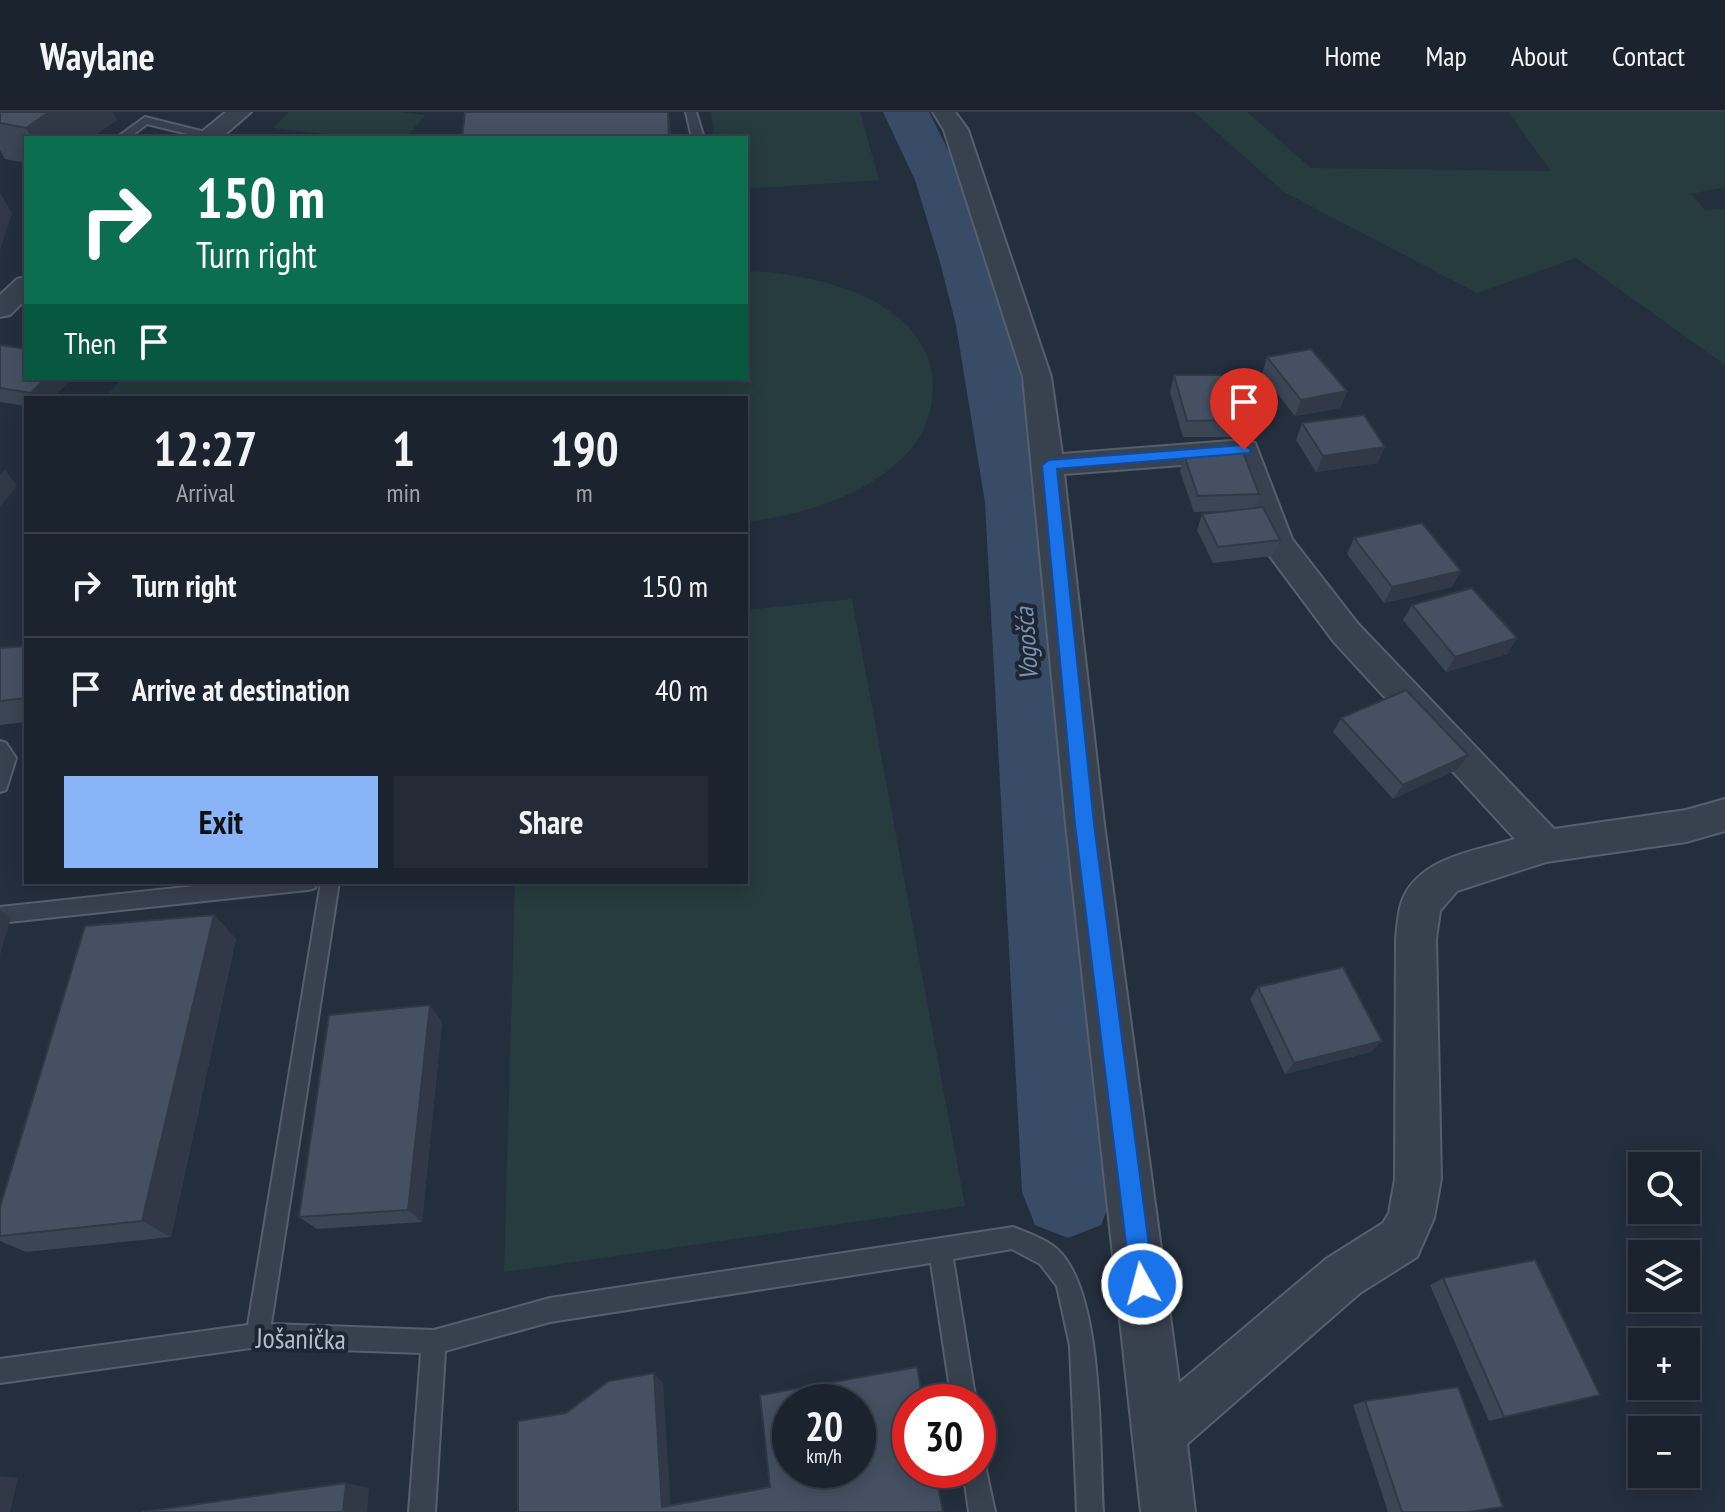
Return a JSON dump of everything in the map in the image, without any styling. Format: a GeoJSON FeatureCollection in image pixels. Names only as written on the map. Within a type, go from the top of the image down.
{"type":"FeatureCollection","features":[{"type":"Feature","properties":{"kind":"street"},"geometry":{"type":"LineString","coordinates":[[200,134],[240,112]]}},
{"type":"Feature","properties":{"kind":"street"},"geometry":{"type":"LineString","coordinates":[[944,112],[956,130],[1037,377],[1049,465],[1085,824],[1168,1512]]}},
{"type":"Feature","properties":{"kind":"street"},"geometry":{"type":"LineString","coordinates":[[0,309],[24,287]]}},
{"type":"Feature","properties":{"kind":"street"},"geometry":{"type":"LineString","coordinates":[[1049,465],[1244,450],[1277,543],[1346,633],[1546,846]]}},
{"type":"Feature","properties":{"kind":"street"},"geometry":{"type":"LineString","coordinates":[[1160,1433],[1343,1276],[1400,1240],[1411,1218],[1418,1179],[1414,1021],[1416,939],[1421,904],[1444,878],[1546,846],[1686,826],[1725,815]]}},
{"type":"Feature","properties":{"kind":"lane"},"geometry":{"type":"LineString","coordinates":[[691,112],[697,136]]}},
{"type":"Feature","properties":{"kind":"lane"},"geometry":{"type":"LineString","coordinates":[[125,136],[145,120],[200,134]]}},
{"type":"Feature","properties":{"kind":"lane"},"geometry":{"type":"LineString","coordinates":[[0,748],[7,758],[0,785]]}},
{"type":"Feature","properties":{"kind":"lane"},"geometry":{"type":"LineString","coordinates":[[0,915],[289,884]]}},
{"type":"Feature","properties":{"kind":"lane"},"geometry":{"type":"LineString","coordinates":[[258,1335],[330,884]]}},
{"type":"Feature","properties":{"kind":"lane","name":"Jošanička"},"geometry":{"type":"LineString","coordinates":[[0,1371],[258,1335],[434,1342],[550,1310],[1013,1238],[1048,1256],[1067,1281],[1082,1346],[1090,1512]]}},
{"type":"Feature","properties":{"kind":"lane"},"geometry":{"type":"LineString","coordinates":[[940,1250],[961,1384]]}},
{"type":"Feature","properties":{"kind":"lane"},"geometry":{"type":"LineString","coordinates":[[422,1512],[434,1342]]}},
{"type":"Feature","properties":{"kind":"lane"},"geometry":{"type":"LineString","coordinates":[[978,1488],[982,1512]]}},
{"type":"Feature","properties":{"kind":"green space"},"geometry":{"type":"Polygon","coordinates":[[[289,112],[398,112],[425,115],[408,136],[341,136],[273,128],[289,112]]]}},
{"type":"Feature","properties":{"kind":"green space"},"geometry":{"type":"Polygon","coordinates":[[[711,112],[860,112],[879,180],[748,189],[748,136],[714,136],[711,112]]]}},
{"type":"Feature","properties":{"kind":"green space"},"geometry":{"type":"Polygon","coordinates":[[[1194,112],[1247,112],[1311,168],[1551,171],[1508,112],[1725,112],[1725,187],[1691,194],[1705,210],[1725,209],[1725,365],[1576,258],[1477,293],[1284,192],[1194,112]]]}},
{"type":"Feature","properties":{"kind":"green space"},"geometry":{"type":"Polygon","coordinates":[[[748,271],[804,278],[836,286],[866,297],[892,313],[914,333],[928,358],[933,389],[929,413],[920,436],[894,466],[875,480],[813,508],[748,522],[748,396],[107,396],[120,380],[748,380],[748,271]]]}},
{"type":"Feature","properties":{"kind":"green space"},"geometry":{"type":"Polygon","coordinates":[[[852,599],[965,1206],[504,1272],[515,884],[748,884],[748,610],[852,599]]]}},
{"type":"Feature","properties":{"kind":"building"},"geometry":{"type":"Polygon","coordinates":[[[0,112],[49,112],[26,128],[0,123],[0,112]]]}},
{"type":"Feature","properties":{"kind":"building"},"geometry":{"type":"Polygon","coordinates":[[[465,112],[668,112],[669,136],[462,136],[465,112]]]}},
{"type":"Feature","properties":{"kind":"building"},"geometry":{"type":"Polygon","coordinates":[[[0,345],[24,349],[24,380],[44,380],[31,393],[0,388],[0,345]]]}},
{"type":"Feature","properties":{"kind":"building"},"geometry":{"type":"Polygon","coordinates":[[[1311,349],[1347,391],[1301,400],[1267,357],[1311,349]]]}},
{"type":"Feature","properties":{"kind":"building"},"geometry":{"type":"Polygon","coordinates":[[[1174,375],[1235,375],[1249,420],[1187,421],[1174,375]]]}},
{"type":"Feature","properties":{"kind":"building"},"geometry":{"type":"Polygon","coordinates":[[[1364,415],[1385,447],[1323,456],[1302,423],[1364,415]]]}},
{"type":"Feature","properties":{"kind":"building"},"geometry":{"type":"Polygon","coordinates":[[[1243,452],[1259,494],[1198,496],[1184,455],[1243,452]]]}},
{"type":"Feature","properties":{"kind":"building"},"geometry":{"type":"Polygon","coordinates":[[[1263,507],[1280,540],[1218,547],[1202,514],[1263,507]]]}},
{"type":"Feature","properties":{"kind":"building"},"geometry":{"type":"Polygon","coordinates":[[[1422,523],[1461,571],[1392,587],[1354,538],[1422,523]]]}},
{"type":"Feature","properties":{"kind":"building"},"geometry":{"type":"Polygon","coordinates":[[[1472,588],[1517,638],[1455,657],[1412,605],[1472,588]]]}},
{"type":"Feature","properties":{"kind":"building"},"geometry":{"type":"Polygon","coordinates":[[[24,646],[24,698],[0,701],[0,648],[24,646]]]}},
{"type":"Feature","properties":{"kind":"building"},"geometry":{"type":"Polygon","coordinates":[[[1406,690],[1468,755],[1403,785],[1341,718],[1406,690]]]}},
{"type":"Feature","properties":{"kind":"building"},"geometry":{"type":"Polygon","coordinates":[[[214,915],[142,1221],[0,1236],[0,1207],[85,926],[214,915]]]}},
{"type":"Feature","properties":{"kind":"building"},"geometry":{"type":"Polygon","coordinates":[[[1343,967],[1382,1041],[1294,1063],[1258,987],[1343,967]]]}},
{"type":"Feature","properties":{"kind":"building"},"geometry":{"type":"Polygon","coordinates":[[[430,1005],[408,1210],[299,1217],[329,1015],[430,1005]]]}},
{"type":"Feature","properties":{"kind":"building"},"geometry":{"type":"Polygon","coordinates":[[[1535,1260],[1600,1395],[1504,1417],[1443,1278],[1535,1260]]]}},
{"type":"Feature","properties":{"kind":"building"},"geometry":{"type":"Polygon","coordinates":[[[917,1367],[920,1384],[892,1384],[892,1488],[938,1488],[943,1512],[518,1512],[518,1421],[566,1413],[609,1381],[654,1373],[662,1507],[770,1487],[760,1395],[772,1393],[772,1488],[876,1488],[876,1384],[822,1384],[917,1367]]]}},
{"type":"Feature","properties":{"kind":"building"},"geometry":{"type":"Polygon","coordinates":[[[1458,1387],[1503,1507],[1468,1512],[1402,1512],[1365,1401],[1458,1387]]]}},
{"type":"Feature","properties":{"kind":"building"},"geometry":{"type":"Polygon","coordinates":[[[346,1483],[343,1512],[142,1512],[346,1483]]]}},
{"type":"Feature","properties":{"kind":"waterway","name":"Vogošća"},"geometry":{"type":"LineString","coordinates":[[906,112],[939,180],[966,262],[983,325],[1016,502],[1068,1192]]}},
{"type":"Feature","properties":{"kind":"route"},"geometry":{"type":"LineString","coordinates":[[1142,1284],[1085,824],[1049,465],[1244,450]]}}]}
